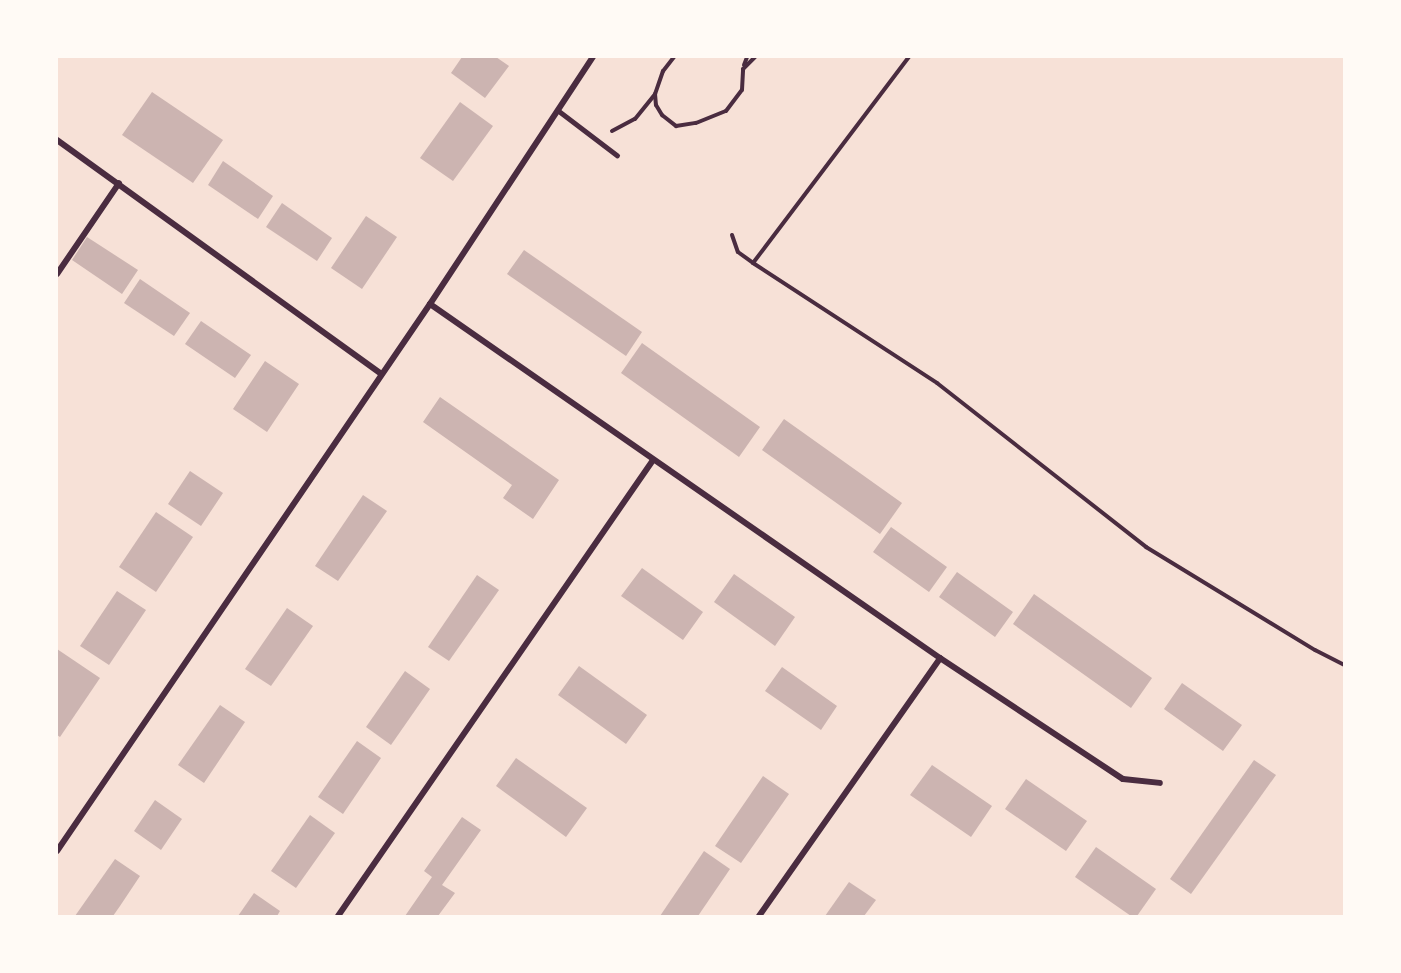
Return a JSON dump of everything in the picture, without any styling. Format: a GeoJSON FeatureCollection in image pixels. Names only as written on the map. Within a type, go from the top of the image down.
{"type":"FeatureCollection","features":[{"type":"Feature","properties":{"kind":"street"},"geometry":{"type":"LineString","coordinates":[[57,851],[430,304],[593,57]]}},
{"type":"Feature","properties":{"kind":"street"},"geometry":{"type":"LineString","coordinates":[[57,140],[382,374]]}},
{"type":"Feature","properties":{"kind":"street"},"geometry":{"type":"LineString","coordinates":[[57,274],[119,183]]}},
{"type":"Feature","properties":{"kind":"street"},"geometry":{"type":"LineString","coordinates":[[430,304],[940,658],[1123,780],[1160,783]]}},
{"type":"Feature","properties":{"kind":"street"},"geometry":{"type":"LineString","coordinates":[[338,916],[654,460]]}},
{"type":"Feature","properties":{"kind":"street"},"geometry":{"type":"LineString","coordinates":[[759,916],[940,658]]}},
{"type":"Feature","properties":{"kind":"lane"},"geometry":{"type":"LineString","coordinates":[[559,111],[617,155]]}},
{"type":"Feature","properties":{"kind":"path"},"geometry":{"type":"LineString","coordinates":[[601,141],[610,132],[635,119],[655,94],[663,71],[674,57]]}},
{"type":"Feature","properties":{"kind":"path"},"geometry":{"type":"LineString","coordinates":[[655,94],[656,105],[668,121],[676,126],[696,123],[726,111],[738,97],[743,84],[743,69],[747,57]]}},
{"type":"Feature","properties":{"kind":"path"},"geometry":{"type":"LineString","coordinates":[[743,69],[755,57]]}},
{"type":"Feature","properties":{"kind":"path"},"geometry":{"type":"LineString","coordinates":[[753,263],[909,57]]}},
{"type":"Feature","properties":{"kind":"path"},"geometry":{"type":"LineString","coordinates":[[732,235],[738,252],[937,383],[1146,547],[1315,650],[1344,665]]}},
{"type":"Feature","properties":{"kind":"building"},"geometry":{"type":"Polygon","coordinates":[[[462,57],[496,57],[509,66],[485,98],[451,73],[462,57]]]}},
{"type":"Feature","properties":{"kind":"building"},"geometry":{"type":"Polygon","coordinates":[[[152,92],[223,140],[193,183],[122,135],[152,92]]]}},
{"type":"Feature","properties":{"kind":"building"},"geometry":{"type":"Polygon","coordinates":[[[460,102],[493,126],[453,181],[420,158],[460,102]]]}},
{"type":"Feature","properties":{"kind":"building"},"geometry":{"type":"Polygon","coordinates":[[[223,161],[273,196],[258,219],[208,185],[223,161]]]}},
{"type":"Feature","properties":{"kind":"building"},"geometry":{"type":"Polygon","coordinates":[[[282,203],[332,238],[317,261],[266,227],[282,203]]]}},
{"type":"Feature","properties":{"kind":"building"},"geometry":{"type":"Polygon","coordinates":[[[366,216],[397,237],[362,289],[331,268],[366,216]]]}},
{"type":"Feature","properties":{"kind":"building"},"geometry":{"type":"Polygon","coordinates":[[[87,237],[138,270],[122,294],[72,260],[87,237]]]}},
{"type":"Feature","properties":{"kind":"building"},"geometry":{"type":"Polygon","coordinates":[[[524,250],[642,332],[626,356],[507,274],[524,250]]]}},
{"type":"Feature","properties":{"kind":"building"},"geometry":{"type":"Polygon","coordinates":[[[140,279],[190,313],[174,336],[124,303],[140,279]]]}},
{"type":"Feature","properties":{"kind":"building"},"geometry":{"type":"Polygon","coordinates":[[[201,321],[251,355],[235,378],[185,344],[201,321]]]}},
{"type":"Feature","properties":{"kind":"building"},"geometry":{"type":"Polygon","coordinates":[[[642,343],[760,427],[739,457],[621,373],[642,343]]]}},
{"type":"Feature","properties":{"kind":"building"},"geometry":{"type":"Polygon","coordinates":[[[265,361],[299,384],[267,432],[233,409],[265,361]]]}},
{"type":"Feature","properties":{"kind":"building"},"geometry":{"type":"Polygon","coordinates":[[[440,397],[559,480],[533,519],[503,498],[512,485],[423,422],[440,397]]]}},
{"type":"Feature","properties":{"kind":"building"},"geometry":{"type":"Polygon","coordinates":[[[784,419],[902,503],[880,534],[762,450],[784,419]]]}},
{"type":"Feature","properties":{"kind":"building"},"geometry":{"type":"Polygon","coordinates":[[[190,471],[223,493],[201,526],[168,504],[190,471]]]}},
{"type":"Feature","properties":{"kind":"building"},"geometry":{"type":"Polygon","coordinates":[[[363,495],[387,511],[338,581],[315,566],[363,495]]]}},
{"type":"Feature","properties":{"kind":"building"},"geometry":{"type":"Polygon","coordinates":[[[156,512],[193,537],[156,592],[119,567],[156,512]]]}},
{"type":"Feature","properties":{"kind":"building"},"geometry":{"type":"Polygon","coordinates":[[[891,527],[947,567],[929,592],[873,552],[891,527]]]}},
{"type":"Feature","properties":{"kind":"building"},"geometry":{"type":"Polygon","coordinates":[[[642,568],[703,612],[683,640],[621,596],[642,568]]]}},
{"type":"Feature","properties":{"kind":"building"},"geometry":{"type":"Polygon","coordinates":[[[957,572],[1013,612],[995,637],[939,597],[957,572]]]}},
{"type":"Feature","properties":{"kind":"building"},"geometry":{"type":"Polygon","coordinates":[[[734,574],[795,617],[775,646],[714,602],[734,574]]]}},
{"type":"Feature","properties":{"kind":"building"},"geometry":{"type":"Polygon","coordinates":[[[477,575],[499,590],[449,661],[428,647],[477,575]]]}},
{"type":"Feature","properties":{"kind":"building"},"geometry":{"type":"Polygon","coordinates":[[[117,591],[146,610],[109,665],[80,646],[117,591]]]}},
{"type":"Feature","properties":{"kind":"building"},"geometry":{"type":"Polygon","coordinates":[[[1034,594],[1152,678],[1131,708],[1013,624],[1034,594]]]}},
{"type":"Feature","properties":{"kind":"building"},"geometry":{"type":"Polygon","coordinates":[[[287,608],[313,626],[271,686],[245,669],[287,608]]]}},
{"type":"Feature","properties":{"kind":"building"},"geometry":{"type":"Polygon","coordinates":[[[57,649],[100,678],[60,737],[57,735],[57,649]]]}},
{"type":"Feature","properties":{"kind":"building"},"geometry":{"type":"Polygon","coordinates":[[[579,666],[647,715],[626,744],[558,695],[579,666]]]}},
{"type":"Feature","properties":{"kind":"building"},"geometry":{"type":"Polygon","coordinates":[[[782,667],[837,706],[821,730],[765,691],[782,667]]]}},
{"type":"Feature","properties":{"kind":"building"},"geometry":{"type":"Polygon","coordinates":[[[405,671],[430,689],[391,745],[366,727],[405,671]]]}},
{"type":"Feature","properties":{"kind":"building"},"geometry":{"type":"Polygon","coordinates":[[[1182,683],[1242,725],[1223,751],[1164,709],[1182,683]]]}},
{"type":"Feature","properties":{"kind":"building"},"geometry":{"type":"Polygon","coordinates":[[[220,705],[245,722],[204,783],[178,765],[220,705]]]}},
{"type":"Feature","properties":{"kind":"building"},"geometry":{"type":"Polygon","coordinates":[[[357,741],[381,758],[343,814],[318,797],[357,741]]]}},
{"type":"Feature","properties":{"kind":"building"},"geometry":{"type":"Polygon","coordinates":[[[516,758],[587,808],[566,837],[496,786],[516,758]]]}},
{"type":"Feature","properties":{"kind":"building"},"geometry":{"type":"Polygon","coordinates":[[[1254,760],[1276,775],[1191,894],[1170,879],[1254,760]]]}},
{"type":"Feature","properties":{"kind":"building"},"geometry":{"type":"Polygon","coordinates":[[[932,765],[992,806],[971,837],[910,795],[932,765]]]}},
{"type":"Feature","properties":{"kind":"building"},"geometry":{"type":"Polygon","coordinates":[[[763,776],[789,794],[741,863],[715,846],[763,776]]]}},
{"type":"Feature","properties":{"kind":"building"},"geometry":{"type":"Polygon","coordinates":[[[1026,779],[1087,821],[1066,851],[1005,809],[1026,779]]]}},
{"type":"Feature","properties":{"kind":"building"},"geometry":{"type":"Polygon","coordinates":[[[155,800],[182,819],[161,850],[134,831],[155,800]]]}},
{"type":"Feature","properties":{"kind":"building"},"geometry":{"type":"Polygon","coordinates":[[[310,815],[335,833],[296,888],[271,871],[310,815]]]}},
{"type":"Feature","properties":{"kind":"building"},"geometry":{"type":"Polygon","coordinates":[[[462,817],[481,830],[442,885],[455,893],[438,916],[405,916],[432,877],[424,871],[462,817]]]}},
{"type":"Feature","properties":{"kind":"building"},"geometry":{"type":"Polygon","coordinates":[[[1096,847],[1156,889],[1137,916],[1131,916],[1075,877],[1096,847]]]}},
{"type":"Feature","properties":{"kind":"building"},"geometry":{"type":"Polygon","coordinates":[[[704,851],[730,869],[698,916],[660,916],[704,851]]]}},
{"type":"Feature","properties":{"kind":"building"},"geometry":{"type":"Polygon","coordinates":[[[115,859],[140,876],[113,916],[75,916],[115,859]]]}},
{"type":"Feature","properties":{"kind":"building"},"geometry":{"type":"Polygon","coordinates":[[[849,882],[876,900],[864,916],[825,916],[849,882]]]}},
{"type":"Feature","properties":{"kind":"building"},"geometry":{"type":"Polygon","coordinates":[[[254,893],[280,911],[277,916],[238,916],[254,893]]]}}]}
